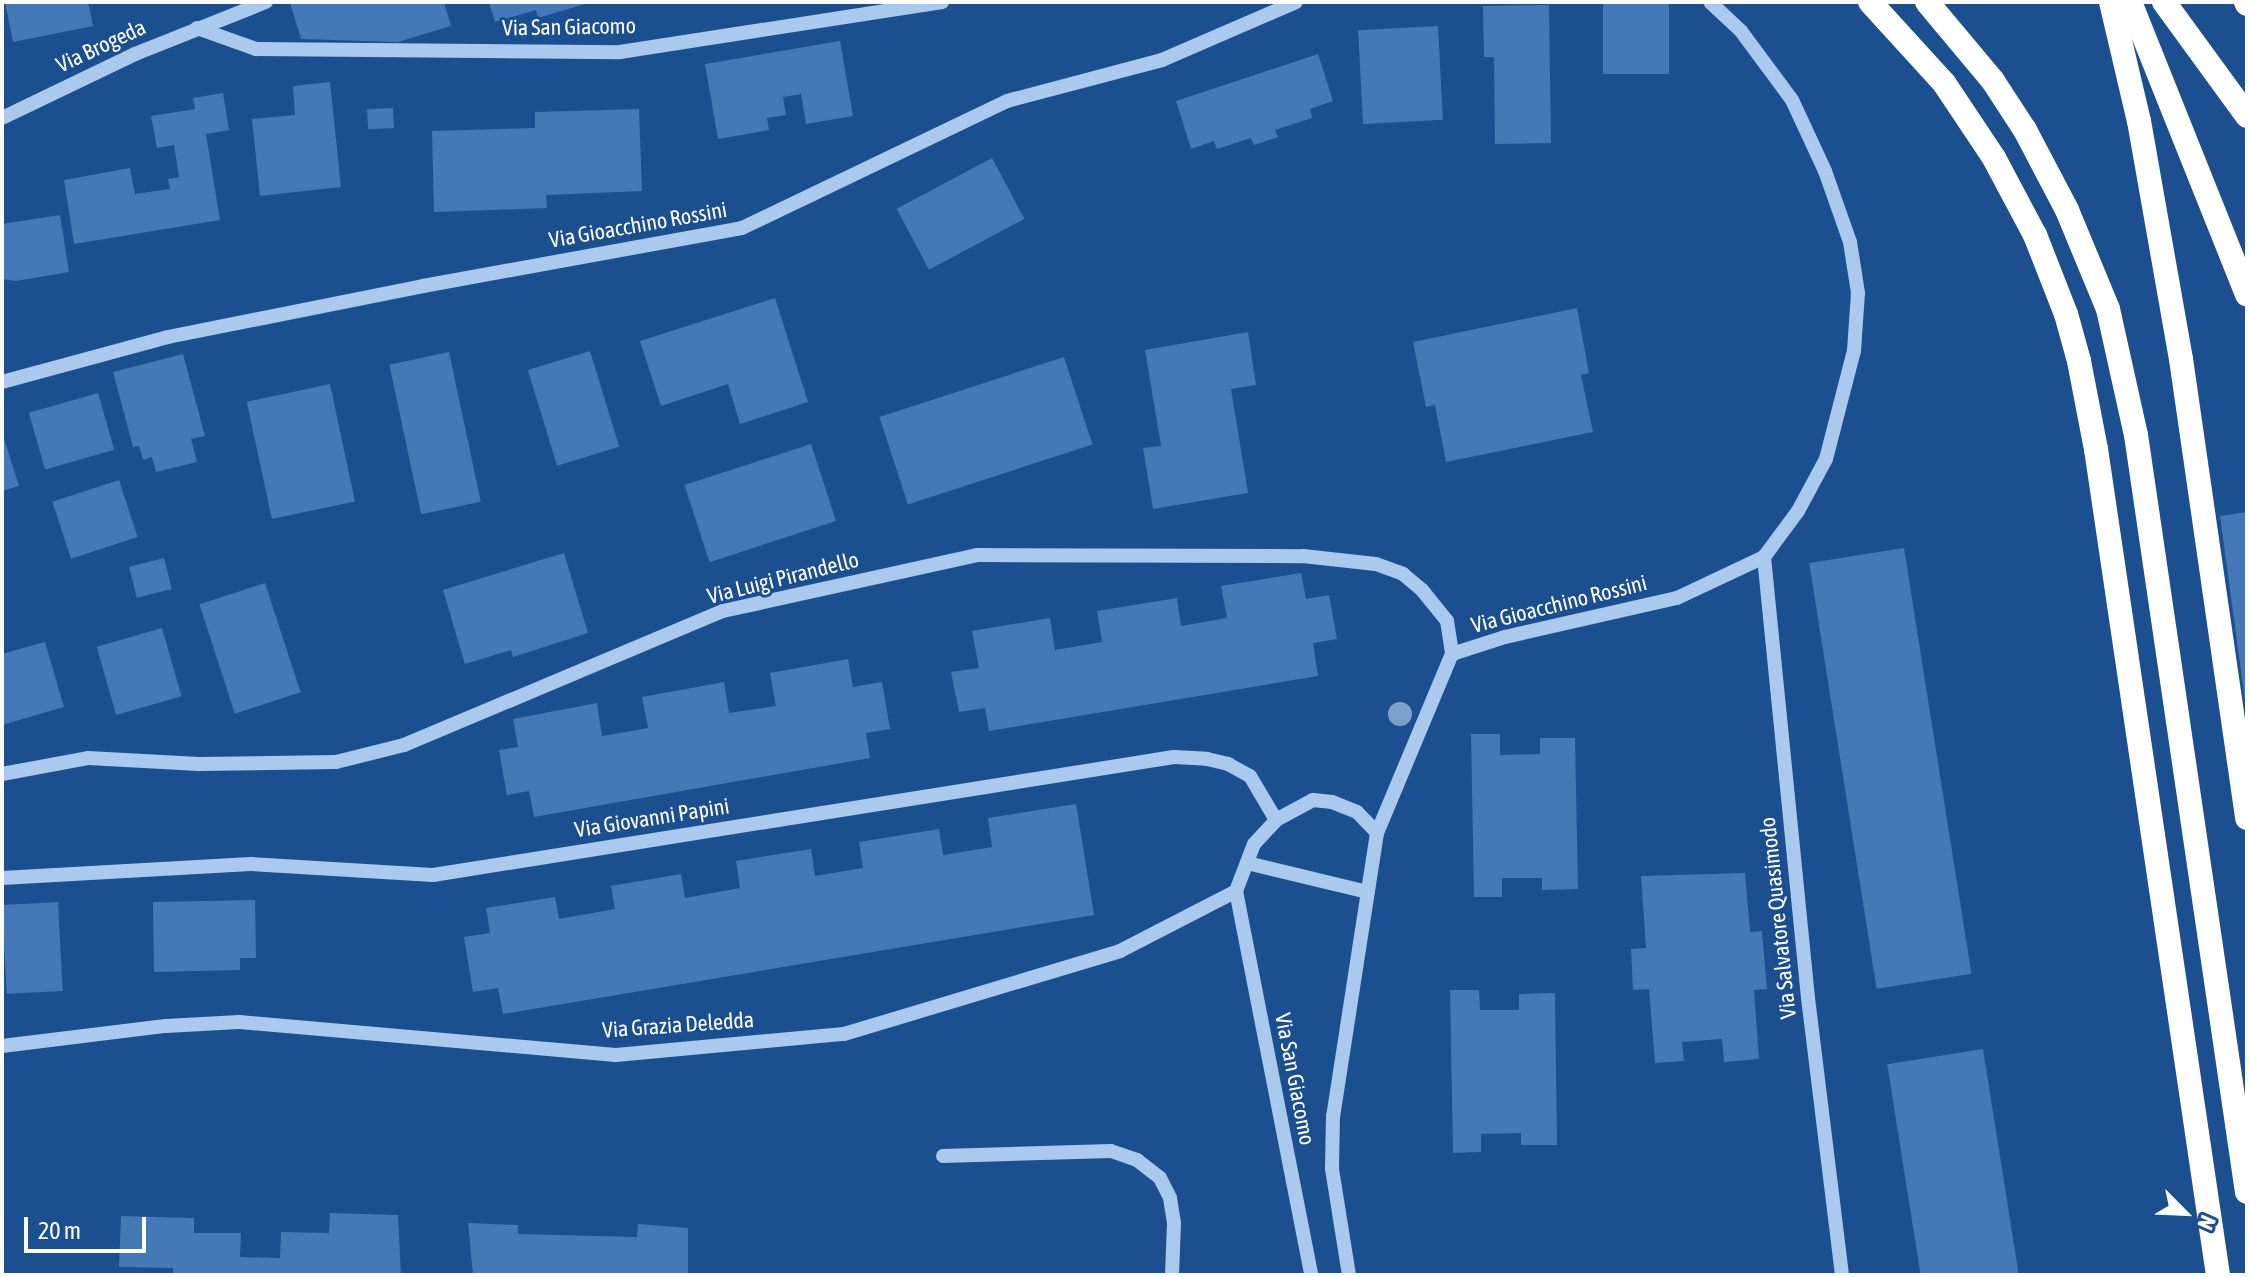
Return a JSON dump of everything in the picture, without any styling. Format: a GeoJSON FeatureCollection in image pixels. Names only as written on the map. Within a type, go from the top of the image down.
{"type":"FeatureCollection","features":[{"type":"Feature","properties":{"kind":"highway"},"geometry":{"type":"LineString","coordinates":[[1870,2],[1944,83],[1994,158],[2035,235],[2076,350],[2096,449],[2218,1275]]}},
{"type":"Feature","properties":{"kind":"highway"},"geometry":{"type":"LineString","coordinates":[[1927,2],[1993,81],[2025,130],[2067,210],[2108,309],[2136,435],[2247,1192]]}},
{"type":"Feature","properties":{"kind":"highway"},"geometry":{"type":"LineString","coordinates":[[2164,2],[2247,116]]}},
{"type":"Feature","properties":{"kind":"highway"},"geometry":{"type":"LineString","coordinates":[[2123,12],[2247,294]]}},
{"type":"Feature","properties":{"kind":"highway"},"geometry":{"type":"LineString","coordinates":[[2123,12],[2181,359],[2247,818]]}},
{"type":"Feature","properties":{"kind":"street","name":"Via Brogeda"},"geometry":{"type":"LineString","coordinates":[[2,118],[197,28],[266,2]]}},
{"type":"Feature","properties":{"kind":"street","name":"Via San Giacomo"},"geometry":{"type":"LineString","coordinates":[[197,28],[256,49],[620,52],[942,2]]}},
{"type":"Feature","properties":{"kind":"street","name":"Via Gioacchino Rossini"},"geometry":{"type":"LineString","coordinates":[[2,382],[168,337],[742,228],[1007,101],[1162,60],[1296,2]]}},
{"type":"Feature","properties":{"kind":"street"},"geometry":{"type":"LineString","coordinates":[[1710,2],[1741,31],[1792,100],[1825,171],[1850,242],[1858,293],[1854,351],[1826,459],[1798,511],[1764,557]]}},
{"type":"Feature","properties":{"kind":"street","name":"Via Luigi Pirandello"},"geometry":{"type":"LineString","coordinates":[[2,774],[88,758],[199,764],[336,762],[404,745],[723,611],[977,555],[1303,556],[1376,564],[1403,574],[1422,590],[1447,621],[1452,654]]}},
{"type":"Feature","properties":{"kind":"street","name":"Via Gioacchino Rossini"},"geometry":{"type":"LineString","coordinates":[[1368,892],[1377,833],[1452,654],[1505,637],[1677,598],[1764,557]]}},
{"type":"Feature","properties":{"kind":"street","name":"Via Salvatore Quasimodo"},"geometry":{"type":"LineString","coordinates":[[1764,557],[1808,998],[1842,1275]]}},
{"type":"Feature","properties":{"kind":"street","name":"Via Giovanni Papini"},"geometry":{"type":"LineString","coordinates":[[2,878],[251,864],[433,875],[1174,757],[1218,761],[1250,776],[1276,820]]}},
{"type":"Feature","properties":{"kind":"street"},"geometry":{"type":"LineString","coordinates":[[1236,891],[1254,844],[1276,820],[1313,800],[1332,802],[1357,812],[1377,833]]}},
{"type":"Feature","properties":{"kind":"street"},"geometry":{"type":"LineString","coordinates":[[1247,863],[1368,892]]}},
{"type":"Feature","properties":{"kind":"street","name":"Via San Giacomo"},"geometry":{"type":"LineString","coordinates":[[1236,891],[1311,1275]]}},
{"type":"Feature","properties":{"kind":"street","name":"Via Grazia Deledda"},"geometry":{"type":"LineString","coordinates":[[2,1046],[166,1026],[239,1022],[616,1055],[844,1034],[1120,951],[1236,891]]}},
{"type":"Feature","properties":{"kind":"street","name":"Via San Giacomo"},"geometry":{"type":"LineString","coordinates":[[1349,1275],[1332,1169],[1333,1116],[1368,892]]}},
{"type":"Feature","properties":{"kind":"street"},"geometry":{"type":"LineString","coordinates":[[943,1156],[1111,1151],[1137,1160],[1160,1178],[1170,1198],[1174,1223],[1172,1275]]}},
{"type":"Feature","properties":{"kind":"building"},"geometry":{"type":"Polygon","coordinates":[[[5,2],[88,2],[93,26],[13,42],[5,2]]]}},
{"type":"Feature","properties":{"kind":"building"},"geometry":{"type":"Polygon","coordinates":[[[444,2],[451,26],[398,42],[301,39],[290,3],[444,2]]]}},
{"type":"Feature","properties":{"kind":"building"},"geometry":{"type":"Polygon","coordinates":[[[489,2],[588,3],[538,18],[536,10],[495,22],[489,2]]]}},
{"type":"Feature","properties":{"kind":"building"},"geometry":{"type":"Polygon","coordinates":[[[1603,2],[1669,2],[1669,74],[1603,74],[1603,2]]]}},
{"type":"Feature","properties":{"kind":"building"},"geometry":{"type":"Polygon","coordinates":[[[1549,5],[1551,143],[1495,144],[1494,57],[1484,57],[1483,6],[1549,5]]]}},
{"type":"Feature","properties":{"kind":"building"},"geometry":{"type":"Polygon","coordinates":[[[1438,26],[1443,120],[1363,124],[1358,30],[1438,26]]]}},
{"type":"Feature","properties":{"kind":"building"},"geometry":{"type":"Polygon","coordinates":[[[840,41],[853,116],[806,124],[801,94],[783,97],[786,115],[767,118],[769,130],[718,139],[705,64],[840,41]]]}},
{"type":"Feature","properties":{"kind":"building"},"geometry":{"type":"Polygon","coordinates":[[[1318,54],[1333,101],[1310,109],[1312,118],[1275,130],[1278,137],[1254,145],[1251,138],[1217,149],[1214,141],[1191,149],[1176,101],[1318,54]]]}},
{"type":"Feature","properties":{"kind":"building"},"geometry":{"type":"Polygon","coordinates":[[[330,82],[341,187],[260,196],[252,119],[295,115],[293,86],[330,82]]]}},
{"type":"Feature","properties":{"kind":"building"},"geometry":{"type":"Polygon","coordinates":[[[223,93],[229,130],[206,134],[220,220],[74,244],[64,180],[130,168],[135,194],[170,189],[168,179],[179,177],[174,145],[157,148],[151,116],[195,109],[193,98],[223,93]]]}},
{"type":"Feature","properties":{"kind":"building"},"geometry":{"type":"Polygon","coordinates":[[[393,108],[394,128],[368,129],[367,109],[393,108]]]}},
{"type":"Feature","properties":{"kind":"building"},"geometry":{"type":"Polygon","coordinates":[[[639,109],[642,191],[546,195],[547,208],[434,212],[432,131],[535,128],[535,112],[639,109]]]}},
{"type":"Feature","properties":{"kind":"building"},"geometry":{"type":"Polygon","coordinates":[[[992,158],[1024,219],[929,270],[897,209],[992,158]]]}},
{"type":"Feature","properties":{"kind":"building"},"geometry":{"type":"Polygon","coordinates":[[[60,215],[69,272],[16,281],[2,279],[2,224],[60,215]]]}},
{"type":"Feature","properties":{"kind":"building"},"geometry":{"type":"Polygon","coordinates":[[[775,298],[808,402],[740,424],[728,384],[661,406],[640,341],[775,298]]]}},
{"type":"Feature","properties":{"kind":"building"},"geometry":{"type":"Polygon","coordinates":[[[1577,308],[1589,373],[1581,375],[1593,432],[1446,462],[1435,405],[1426,407],[1413,342],[1577,308]]]}},
{"type":"Feature","properties":{"kind":"building"},"geometry":{"type":"Polygon","coordinates":[[[1248,332],[1256,385],[1231,389],[1248,493],[1153,509],[1143,448],[1161,446],[1145,350],[1248,332]]]}},
{"type":"Feature","properties":{"kind":"building"},"geometry":{"type":"Polygon","coordinates":[[[590,351],[619,447],[557,466],[528,370],[590,351]]]}},
{"type":"Feature","properties":{"kind":"building"},"geometry":{"type":"Polygon","coordinates":[[[449,352],[481,502],[421,514],[389,365],[449,352]]]}},
{"type":"Feature","properties":{"kind":"building"},"geometry":{"type":"Polygon","coordinates":[[[183,354],[205,436],[191,439],[197,462],[156,472],[152,457],[143,460],[139,446],[133,447],[113,372],[183,354]]]}},
{"type":"Feature","properties":{"kind":"building"},"geometry":{"type":"Polygon","coordinates":[[[1064,357],[1092,444],[908,504],[879,417],[1064,357]]]}},
{"type":"Feature","properties":{"kind":"building"},"geometry":{"type":"Polygon","coordinates":[[[330,384],[355,501],[272,519],[247,402],[330,384]]]}},
{"type":"Feature","properties":{"kind":"building"},"geometry":{"type":"Polygon","coordinates":[[[98,393],[114,450],[45,470],[29,413],[98,393]]]}},
{"type":"Feature","properties":{"kind":"building"},"geometry":{"type":"Polygon","coordinates":[[[2,432],[19,486],[2,491],[2,432]]]}},
{"type":"Feature","properties":{"kind":"building"},"geometry":{"type":"Polygon","coordinates":[[[811,444],[836,521],[710,562],[685,485],[811,444]]]}},
{"type":"Feature","properties":{"kind":"building"},"geometry":{"type":"Polygon","coordinates":[[[119,480],[138,537],[71,559],[52,502],[119,480]]]}},
{"type":"Feature","properties":{"kind":"building"},"geometry":{"type":"Polygon","coordinates":[[[2247,512],[2247,701],[2245,701],[2220,516],[2247,512]]]}},
{"type":"Feature","properties":{"kind":"building"},"geometry":{"type":"Polygon","coordinates":[[[1904,548],[1971,974],[1877,989],[1809,563],[1904,548]]]}},
{"type":"Feature","properties":{"kind":"building"},"geometry":{"type":"Polygon","coordinates":[[[564,553],[588,633],[513,657],[511,650],[465,664],[443,590],[564,553]]]}},
{"type":"Feature","properties":{"kind":"building"},"geometry":{"type":"Polygon","coordinates":[[[164,558],[172,589],[137,598],[129,567],[164,558]]]}},
{"type":"Feature","properties":{"kind":"building"},"geometry":{"type":"Polygon","coordinates":[[[1301,573],[1306,599],[1329,595],[1337,639],[1313,643],[1318,676],[989,731],[985,708],[959,712],[951,672],[979,668],[972,631],[1050,618],[1055,650],[1102,642],[1097,611],[1177,598],[1181,626],[1227,618],[1221,586],[1301,573]]]}},
{"type":"Feature","properties":{"kind":"building"},"geometry":{"type":"Polygon","coordinates":[[[265,583],[301,692],[235,714],[199,604],[265,583]]]}},
{"type":"Feature","properties":{"kind":"building"},"geometry":{"type":"Polygon","coordinates":[[[162,628],[182,696],[116,715],[97,647],[162,628]]]}},
{"type":"Feature","properties":{"kind":"building"},"geometry":{"type":"Polygon","coordinates":[[[45,642],[64,707],[2,725],[2,654],[45,642]]]}},
{"type":"Feature","properties":{"kind":"building"},"geometry":{"type":"Polygon","coordinates":[[[848,659],[853,687],[882,682],[890,729],[866,733],[870,758],[534,817],[529,791],[507,795],[499,750],[518,747],[513,719],[597,703],[602,736],[648,728],[642,697],[724,682],[729,713],[776,706],[770,673],[848,659]]]}},
{"type":"Feature","properties":{"kind":"building"},"geometry":{"type":"Polygon","coordinates":[[[1471,734],[1500,734],[1500,755],[1540,754],[1540,738],[1575,738],[1578,889],[1542,890],[1542,878],[1502,878],[1502,897],[1474,897],[1471,734]]]}},
{"type":"Feature","properties":{"kind":"building"},"geometry":{"type":"Polygon","coordinates":[[[1076,804],[1094,915],[503,1014],[498,988],[473,992],[464,937],[490,933],[486,908],[555,897],[559,919],[615,909],[611,886],[681,874],[685,898],[740,888],[736,861],[811,849],[815,876],[863,868],[859,842],[939,829],[943,855],[992,847],[988,818],[1076,804]]]}},
{"type":"Feature","properties":{"kind":"building"},"geometry":{"type":"Polygon","coordinates":[[[1745,873],[1750,932],[1762,931],[1767,989],[1754,990],[1759,1059],[1724,1062],[1722,1039],[1682,1042],[1684,1061],[1655,1063],[1649,989],[1633,990],[1631,949],[1646,948],[1641,876],[1745,873]]]}},
{"type":"Feature","properties":{"kind":"building"},"geometry":{"type":"Polygon","coordinates":[[[255,900],[256,958],[240,958],[240,970],[154,972],[153,902],[255,900]]]}},
{"type":"Feature","properties":{"kind":"building"},"geometry":{"type":"Polygon","coordinates":[[[58,902],[63,991],[7,994],[2,905],[58,902]]]}},
{"type":"Feature","properties":{"kind":"building"},"geometry":{"type":"Polygon","coordinates":[[[1450,990],[1479,990],[1480,1010],[1519,1010],[1519,994],[1555,993],[1557,1145],[1521,1145],[1521,1133],[1481,1134],[1481,1152],[1453,1153],[1450,990]]]}},
{"type":"Feature","properties":{"kind":"building"},"geometry":{"type":"Polygon","coordinates":[[[1983,1049],[2019,1275],[1921,1275],[1887,1064],[1983,1049]]]}},
{"type":"Feature","properties":{"kind":"building"},"geometry":{"type":"Polygon","coordinates":[[[330,1213],[398,1215],[401,1275],[173,1275],[173,1268],[119,1267],[121,1216],[194,1218],[194,1233],[241,1233],[240,1257],[280,1258],[281,1232],[329,1233],[330,1213]]]}},
{"type":"Feature","properties":{"kind":"building"},"geometry":{"type":"Polygon","coordinates":[[[468,1223],[518,1225],[518,1234],[637,1237],[638,1224],[688,1228],[688,1275],[473,1275],[468,1223]]]}}]}
